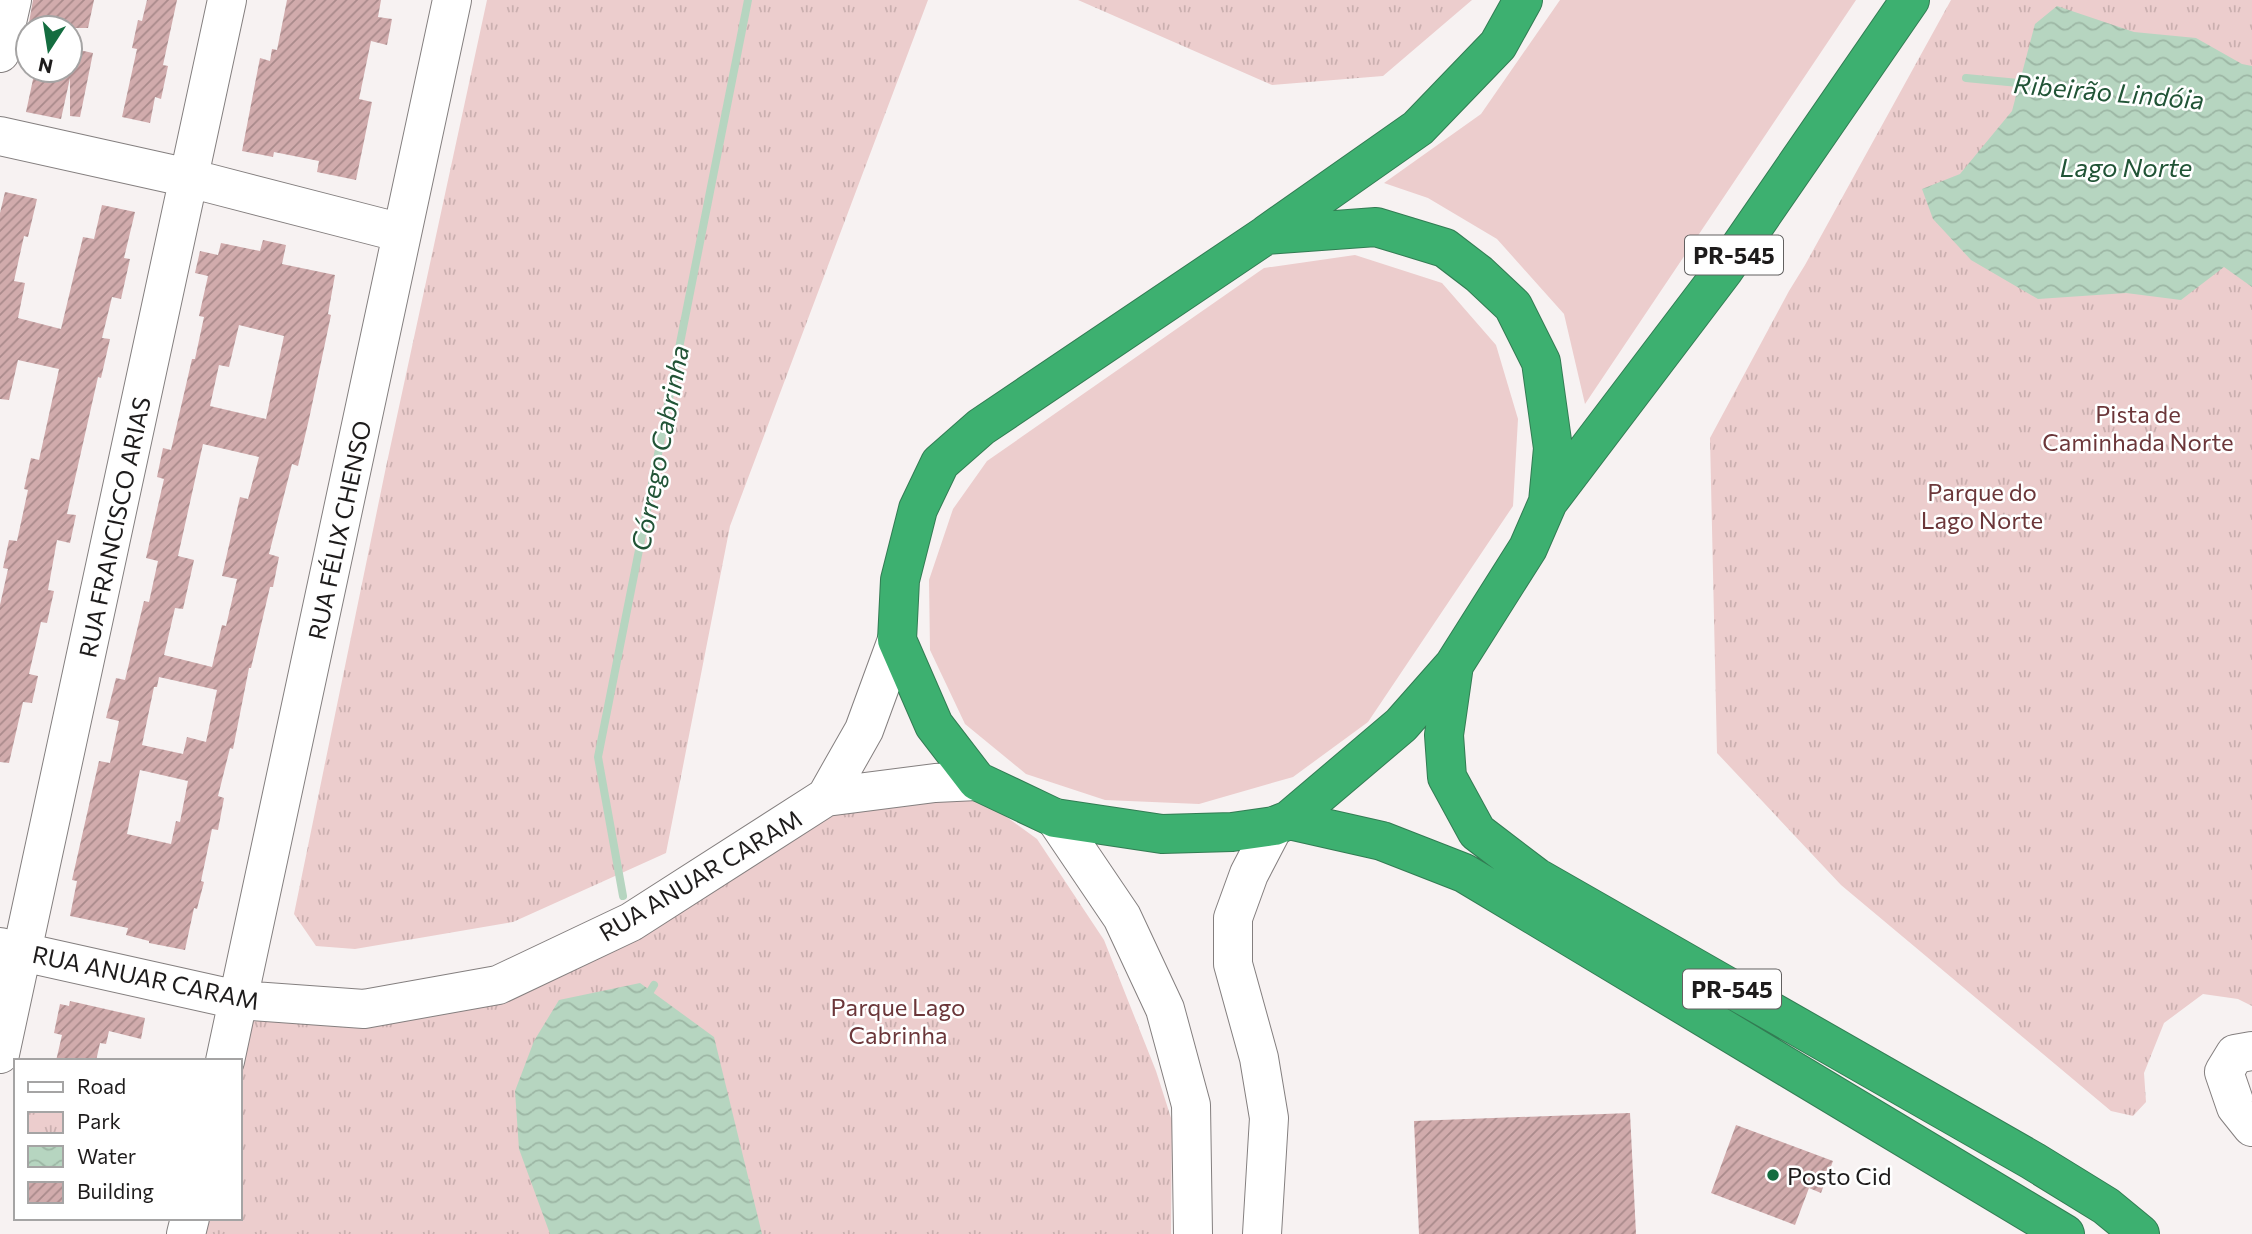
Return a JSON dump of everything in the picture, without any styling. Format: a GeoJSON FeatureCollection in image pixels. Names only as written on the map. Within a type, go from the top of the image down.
{"type":"FeatureCollection","features":[{"type":"Feature","properties":{"kind":"highway"},"geometry":{"type":"LineString","coordinates":[[1266,235],[1376,227],[1445,247],[1513,306],[1541,362],[1553,447],[1548,502],[1528,548],[1454,665],[1401,725],[1282,823],[1232,832],[1162,834],[1055,818],[977,781],[934,724],[897,640],[900,580],[918,509],[940,463],[981,427],[1266,235],[1418,128],[1498,45],[1523,0]]}},
{"type":"Feature","properties":{"kind":"highway","name":"PR-545"},"geometry":{"type":"LineString","coordinates":[[1548,502],[1724,270],[1910,0]]}},
{"type":"Feature","properties":{"kind":"highway","name":"PR-545"},"geometry":{"type":"LineString","coordinates":[[1454,665],[1444,735],[1447,777],[1476,832],[1536,877],[2033,1161],[2106,1206],[2140,1234]]}},
{"type":"Feature","properties":{"kind":"highway","name":"PR-545"},"geometry":{"type":"LineString","coordinates":[[1282,823],[1382,841],[1464,873],[2065,1234]]}},
{"type":"Feature","properties":{"kind":"street"},"geometry":{"type":"LineString","coordinates":[[0,53],[12,0]]}},
{"type":"Feature","properties":{"kind":"street","name":"RUA FRANCISCO ARIAS"},"geometry":{"type":"LineString","coordinates":[[0,1054],[11,949],[189,178],[227,0]]}},
{"type":"Feature","properties":{"kind":"street","name":"RUA FÉLIX CHENSO"},"geometry":{"type":"LineString","coordinates":[[225,1059],[452,0]]}},
{"type":"Feature","properties":{"kind":"street"},"geometry":{"type":"LineString","coordinates":[[0,136],[189,178],[402,233]]}},
{"type":"Feature","properties":{"kind":"street"},"geometry":{"type":"LineString","coordinates":[[826,797],[864,730],[897,640]]}},
{"type":"Feature","properties":{"kind":"street"},"geometry":{"type":"LineString","coordinates":[[826,797],[935,783],[977,781]]}},
{"type":"Feature","properties":{"kind":"street","name":"RUA ANUAR CARAM"},"geometry":{"type":"LineString","coordinates":[[11,949],[238,1000],[364,1009],[498,985],[631,922],[826,797]]}},
{"type":"Feature","properties":{"kind":"street"},"geometry":{"type":"LineString","coordinates":[[1055,818],[1122,917],[1165,1009],[1191,1105],[1193,1234]]}},
{"type":"Feature","properties":{"kind":"street"},"geometry":{"type":"LineString","coordinates":[[1262,1234],[1269,1118],[1259,1058],[1233,964],[1233,918],[1249,874],[1282,823]]}},
{"type":"Feature","properties":{"kind":"street"},"geometry":{"type":"LineString","coordinates":[[2238,1061],[2236,1107],[2252,1127]]}},
{"type":"Feature","properties":{"kind":"green space"},"geometry":{"type":"Polygon","coordinates":[[[487,0],[928,0],[730,526],[666,853],[513,922],[355,949],[316,946],[294,914],[386,467],[487,0]]]}},
{"type":"Feature","properties":{"kind":"green space"},"geometry":{"type":"Polygon","coordinates":[[[1078,0],[1472,0],[1383,76],[1272,85],[1078,0]]]}},
{"type":"Feature","properties":{"kind":"green space"},"geometry":{"type":"Polygon","coordinates":[[[1560,0],[1856,0],[1585,404],[1564,314],[1497,239],[1428,198],[1384,183],[1481,114],[1560,0]]]}},
{"type":"Feature","properties":{"kind":"green space","name":"Parque do Lago Norte"},"geometry":{"type":"Polygon","coordinates":[[[1951,0],[2252,0],[2252,1006],[2238,999],[2203,994],[2164,1023],[2144,1073],[2146,1102],[2133,1116],[2111,1111],[1841,885],[1717,753],[1710,438],[1951,0]]]}},
{"type":"Feature","properties":{"kind":"green space"},"geometry":{"type":"Polygon","coordinates":[[[1355,255],[1442,283],[1496,345],[1518,419],[1513,506],[1368,722],[1293,777],[1199,804],[1105,800],[1026,774],[965,724],[930,650],[929,580],[953,509],[987,461],[1264,268],[1355,255]]]}},
{"type":"Feature","properties":{"kind":"green space","name":"Parque Lago Cabrinha"},"geometry":{"type":"Polygon","coordinates":[[[975,794],[1037,839],[1104,940],[1156,1071],[1172,1121],[1171,1234],[204,1234],[208,1220],[242,1220],[242,1063],[251,1020],[499,1000],[825,811],[975,794]]]}},
{"type":"Feature","properties":{"kind":"water","name":"Lago Norte"},"geometry":{"type":"Polygon","coordinates":[[[2057,6],[2134,32],[2196,38],[2242,64],[2252,66],[2252,287],[2224,267],[2181,300],[2126,293],[2038,299],[1971,260],[1933,219],[1922,189],[1960,174],[2012,111],[2035,24],[2057,6]]]}},
{"type":"Feature","properties":{"kind":"water"},"geometry":{"type":"Polygon","coordinates":[[[640,983],[714,1037],[762,1234],[550,1234],[519,1149],[515,1091],[534,1041],[559,1000],[640,983]]]}},
{"type":"Feature","properties":{"kind":"building"},"geometry":{"type":"Polygon","coordinates":[[[33,0],[94,0],[88,28],[84,28],[84,14],[30,14],[33,0]]]}},
{"type":"Feature","properties":{"kind":"building"},"geometry":{"type":"Polygon","coordinates":[[[147,0],[177,0],[163,65],[168,66],[161,99],[155,97],[150,123],[122,117],[137,49],[132,48],[138,20],[142,21],[147,0]]]}},
{"type":"Feature","properties":{"kind":"building"},"geometry":{"type":"Polygon","coordinates":[[[287,0],[381,0],[378,17],[392,19],[387,45],[371,41],[359,99],[372,102],[356,180],[317,172],[319,161],[274,152],[273,157],[242,151],[260,58],[270,61],[272,49],[277,50],[287,0]]]}},
{"type":"Feature","properties":{"kind":"building"},"geometry":{"type":"Polygon","coordinates":[[[84,51],[93,53],[80,117],[70,116],[70,84],[84,84],[84,51]]]}},
{"type":"Feature","properties":{"kind":"building"},"geometry":{"type":"Polygon","coordinates":[[[32,84],[69,84],[61,119],[26,112],[32,84]]]}},
{"type":"Feature","properties":{"kind":"building"},"geometry":{"type":"Polygon","coordinates":[[[5,192],[37,199],[28,237],[24,236],[14,281],[25,283],[18,318],[61,329],[83,237],[94,239],[102,205],[135,212],[124,258],[130,259],[121,299],[112,297],[102,338],[110,339],[101,378],[98,377],[67,514],[76,515],[70,543],[57,540],[48,590],[54,591],[47,623],[41,622],[29,674],[38,676],[32,703],[23,702],[9,763],[0,762],[0,605],[8,569],[3,568],[9,540],[17,541],[28,490],[24,489],[31,458],[39,460],[59,369],[18,360],[9,400],[0,399],[0,213],[5,192]]]}},
{"type":"Feature","properties":{"kind":"building"},"geometry":{"type":"Polygon","coordinates":[[[263,240],[286,245],[282,264],[335,275],[328,314],[331,315],[298,466],[292,464],[269,554],[279,557],[273,587],[270,587],[249,668],[233,749],[230,748],[218,796],[224,798],[218,830],[212,829],[201,881],[204,882],[197,909],[194,908],[185,950],[126,935],[128,928],[70,916],[77,881],[72,880],[99,761],[110,763],[119,721],[106,718],[116,678],[125,680],[144,601],[149,602],[158,561],[146,558],[164,479],[157,477],[163,448],[171,450],[204,317],[199,316],[208,276],[195,273],[200,251],[218,255],[221,243],[260,251],[263,240]],[[239,325],[229,367],[219,365],[210,406],[266,419],[284,336],[239,325]],[[203,444],[178,556],[194,560],[183,609],[175,608],[164,655],[212,667],[222,625],[226,626],[237,579],[222,576],[240,497],[248,499],[259,457],[203,444]],[[159,677],[157,687],[154,687],[142,745],[183,754],[187,737],[206,742],[217,690],[159,677]],[[140,770],[127,834],[171,844],[176,821],[180,822],[188,781],[140,770]]]}},
{"type":"Feature","properties":{"kind":"building"},"geometry":{"type":"Polygon","coordinates":[[[70,1001],[145,1018],[141,1039],[109,1031],[106,1044],[100,1043],[96,1059],[56,1059],[62,1035],[54,1033],[60,1004],[69,1006],[70,1001]]]}},
{"type":"Feature","properties":{"kind":"building"},"geometry":{"type":"Polygon","coordinates":[[[1630,1113],[1636,1234],[1419,1234],[1414,1121],[1630,1113]]]}},
{"type":"Feature","properties":{"kind":"building","name":"Posto Cid"},"geometry":{"type":"Polygon","coordinates":[[[1736,1125],[1833,1161],[1821,1193],[1809,1188],[1795,1225],[1711,1193],[1736,1125]]]}},
{"type":"Feature","properties":{"kind":"waterway","name":"Córrego Cabrinha"},"geometry":{"type":"LineString","coordinates":[[623,896],[598,757],[748,0]]}},
{"type":"Feature","properties":{"kind":"waterway","name":"Ribeirão Lindóia"},"geometry":{"type":"LineString","coordinates":[[1966,78],[2029,84]]}},
{"type":"Feature","properties":{"kind":"waterway","name":"Córrego Cabrinha"},"geometry":{"type":"LineString","coordinates":[[646,998],[654,985]]}},
{"type":"Feature","properties":{"kind":"place","name":"Posto Cid"},"geometry":{"type":"Point","coordinates":[1773,1175]}},
{"type":"Feature","properties":{"kind":"park label","name":"Pista de Caminhada Norte"},"geometry":{"type":"Point","coordinates":[2138,427]}}]}
